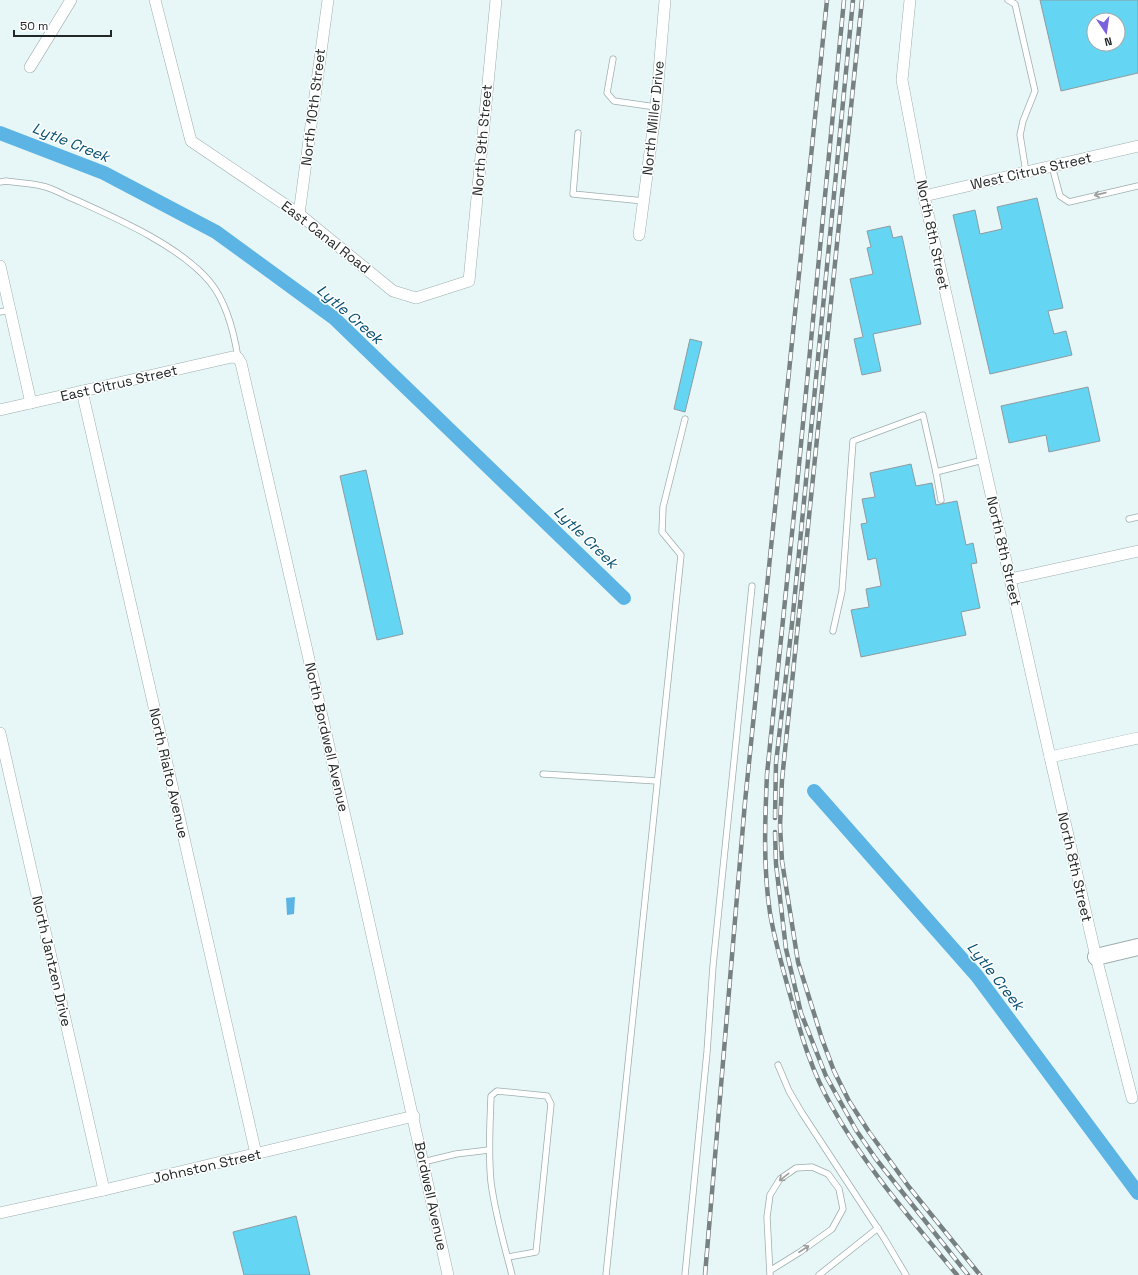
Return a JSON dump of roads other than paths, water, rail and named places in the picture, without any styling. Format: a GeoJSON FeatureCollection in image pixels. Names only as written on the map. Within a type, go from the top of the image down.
{"type":"FeatureCollection","features":[{"type":"Feature","properties":{"kind":"street"},"geometry":{"type":"LineString","coordinates":[[30,67],[72,0]]}},
{"type":"Feature","properties":{"kind":"street","name":"East Canal Road"},"geometry":{"type":"LineString","coordinates":[[155,0],[191,141],[299,214],[393,291],[416,298],[469,281]]}},
{"type":"Feature","properties":{"kind":"street","name":"North 10th Street"},"geometry":{"type":"LineString","coordinates":[[299,214],[328,0]]}},
{"type":"Feature","properties":{"kind":"street","name":"North 9th Street"},"geometry":{"type":"LineString","coordinates":[[469,281],[496,0]]}},
{"type":"Feature","properties":{"kind":"street","name":"North Miller Drive"},"geometry":{"type":"LineString","coordinates":[[639,235],[656,107],[665,0]]}},
{"type":"Feature","properties":{"kind":"street","name":"North 8th Street"},"geometry":{"type":"LineString","coordinates":[[910,0],[902,80],[924,196],[1096,957],[1132,1098]]}},
{"type":"Feature","properties":{"kind":"street","name":"West Citrus Street"},"geometry":{"type":"LineString","coordinates":[[924,196],[1138,146]]}},
{"type":"Feature","properties":{"kind":"street"},"geometry":{"type":"LineString","coordinates":[[0,266],[5,311],[31,403]]}},
{"type":"Feature","properties":{"kind":"street","name":"East Citrus Street"},"geometry":{"type":"LineString","coordinates":[[0,410],[232,357],[238,358]]}},
{"type":"Feature","properties":{"kind":"street","name":"North Bordwell Avenue"},"geometry":{"type":"LineString","coordinates":[[238,358],[241,363],[286,556],[414,1116]]}},
{"type":"Feature","properties":{"kind":"street","name":"North Rialto Avenue"},"geometry":{"type":"LineString","coordinates":[[82,391],[256,1154]]}},
{"type":"Feature","properties":{"kind":"street"},"geometry":{"type":"LineString","coordinates":[[1011,579],[1138,551]]}},
{"type":"Feature","properties":{"kind":"street","name":"North Jantzen Drive"},"geometry":{"type":"LineString","coordinates":[[0,733],[104,1190]]}},
{"type":"Feature","properties":{"kind":"street"},"geometry":{"type":"LineString","coordinates":[[1050,757],[1138,738]]}},
{"type":"Feature","properties":{"kind":"street"},"geometry":{"type":"LineString","coordinates":[[1096,957],[1138,947]]}},
{"type":"Feature","properties":{"kind":"street","name":"Johnston Street"},"geometry":{"type":"LineString","coordinates":[[0,1213],[104,1190],[414,1116]]}},
{"type":"Feature","properties":{"kind":"street","name":"Bordwell Avenue"},"geometry":{"type":"LineString","coordinates":[[414,1116],[448,1275]]}},
{"type":"Feature","properties":{"kind":"lane"},"geometry":{"type":"LineString","coordinates":[[1008,0],[1015,4],[1035,91],[1023,121],[1020,135],[1026,172]]}},
{"type":"Feature","properties":{"kind":"lane"},"geometry":{"type":"LineString","coordinates":[[612,60],[607,93],[614,101],[656,107]]}},
{"type":"Feature","properties":{"kind":"lane"},"geometry":{"type":"LineString","coordinates":[[578,133],[573,194],[644,201]]}},
{"type":"Feature","properties":{"kind":"lane"},"geometry":{"type":"LineString","coordinates":[[1052,166],[1060,196],[1069,202],[1138,186]]}},
{"type":"Feature","properties":{"kind":"lane"},"geometry":{"type":"LineString","coordinates":[[0,182],[43,186],[109,215],[162,244],[192,264],[210,283],[227,311],[235,337],[238,358]]}},
{"type":"Feature","properties":{"kind":"lane"},"geometry":{"type":"LineString","coordinates":[[833,631],[842,591],[853,442],[923,415],[942,500]]}},
{"type":"Feature","properties":{"kind":"lane"},"geometry":{"type":"LineString","coordinates":[[606,1275],[681,555],[662,532],[663,506],[684,419]]}},
{"type":"Feature","properties":{"kind":"lane"},"geometry":{"type":"LineString","coordinates":[[936,472],[984,460]]}},
{"type":"Feature","properties":{"kind":"lane"},"geometry":{"type":"LineString","coordinates":[[1130,519],[1138,517]]}},
{"type":"Feature","properties":{"kind":"lane"},"geometry":{"type":"LineString","coordinates":[[685,1275],[708,1052],[716,942],[752,586]]}},
{"type":"Feature","properties":{"kind":"lane"},"geometry":{"type":"LineString","coordinates":[[543,774],[657,781]]}},
{"type":"Feature","properties":{"kind":"lane"},"geometry":{"type":"LineString","coordinates":[[778,1065],[789,1091],[802,1114],[878,1228],[906,1275]]}},
{"type":"Feature","properties":{"kind":"lane"},"geometry":{"type":"LineString","coordinates":[[508,1257],[536,1252],[551,1104],[546,1096],[497,1091],[491,1096],[489,1150],[497,1219],[512,1275]]}},
{"type":"Feature","properties":{"kind":"lane"},"geometry":{"type":"LineString","coordinates":[[423,1162],[456,1154],[489,1150]]}},
{"type":"Feature","properties":{"kind":"lane"},"geometry":{"type":"LineString","coordinates":[[796,1168],[812,1168],[828,1174],[839,1190],[843,1210],[832,1229],[771,1273],[767,1217],[770,1194],[780,1179],[796,1168]]}},
{"type":"Feature","properties":{"kind":"lane"},"geometry":{"type":"LineString","coordinates":[[834,1181],[843,1175]]}},
{"type":"Feature","properties":{"kind":"lane"},"geometry":{"type":"LineString","coordinates":[[819,1275],[878,1228]]}},
{"type":"Feature","properties":{"kind":"water"},"geometry":{"type":"Polygon","coordinates":[[[295,897],[294,914],[287,915],[286,898],[295,897]]]}},
{"type":"Feature","properties":{"kind":"waterway","name":"Lytle Creek"},"geometry":{"type":"LineString","coordinates":[[0,133],[104,173],[216,232],[334,318],[624,598]]}},
{"type":"Feature","properties":{"kind":"waterway","name":"Lytle Creek"},"geometry":{"type":"LineString","coordinates":[[814,791],[977,976],[1138,1193]]}},
{"type":"Feature","properties":{"kind":"railway"},"geometry":{"type":"LineString","coordinates":[[705,1275],[745,802],[827,0]]}},
{"type":"Feature","properties":{"kind":"railway"},"geometry":{"type":"LineString","coordinates":[[844,0],[797,485],[767,774],[765,844],[766,878],[770,913],[782,966],[803,1039],[818,1080],[844,1128],[874,1172],[957,1275]]}},
{"type":"Feature","properties":{"kind":"railway"},"geometry":{"type":"LineString","coordinates":[[775,818],[776,763],[792,624],[853,0]]}},
{"type":"Feature","properties":{"kind":"railway"},"geometry":{"type":"LineString","coordinates":[[862,0],[782,780],[780,826],[782,861],[798,962],[822,1039],[834,1071],[849,1101],[869,1132],[909,1187],[980,1275]]}},
{"type":"Feature","properties":{"kind":"railway"},"geometry":{"type":"LineString","coordinates":[[775,832],[776,864],[786,949],[801,1013],[826,1076],[856,1130],[876,1159],[968,1275]]}}]}
